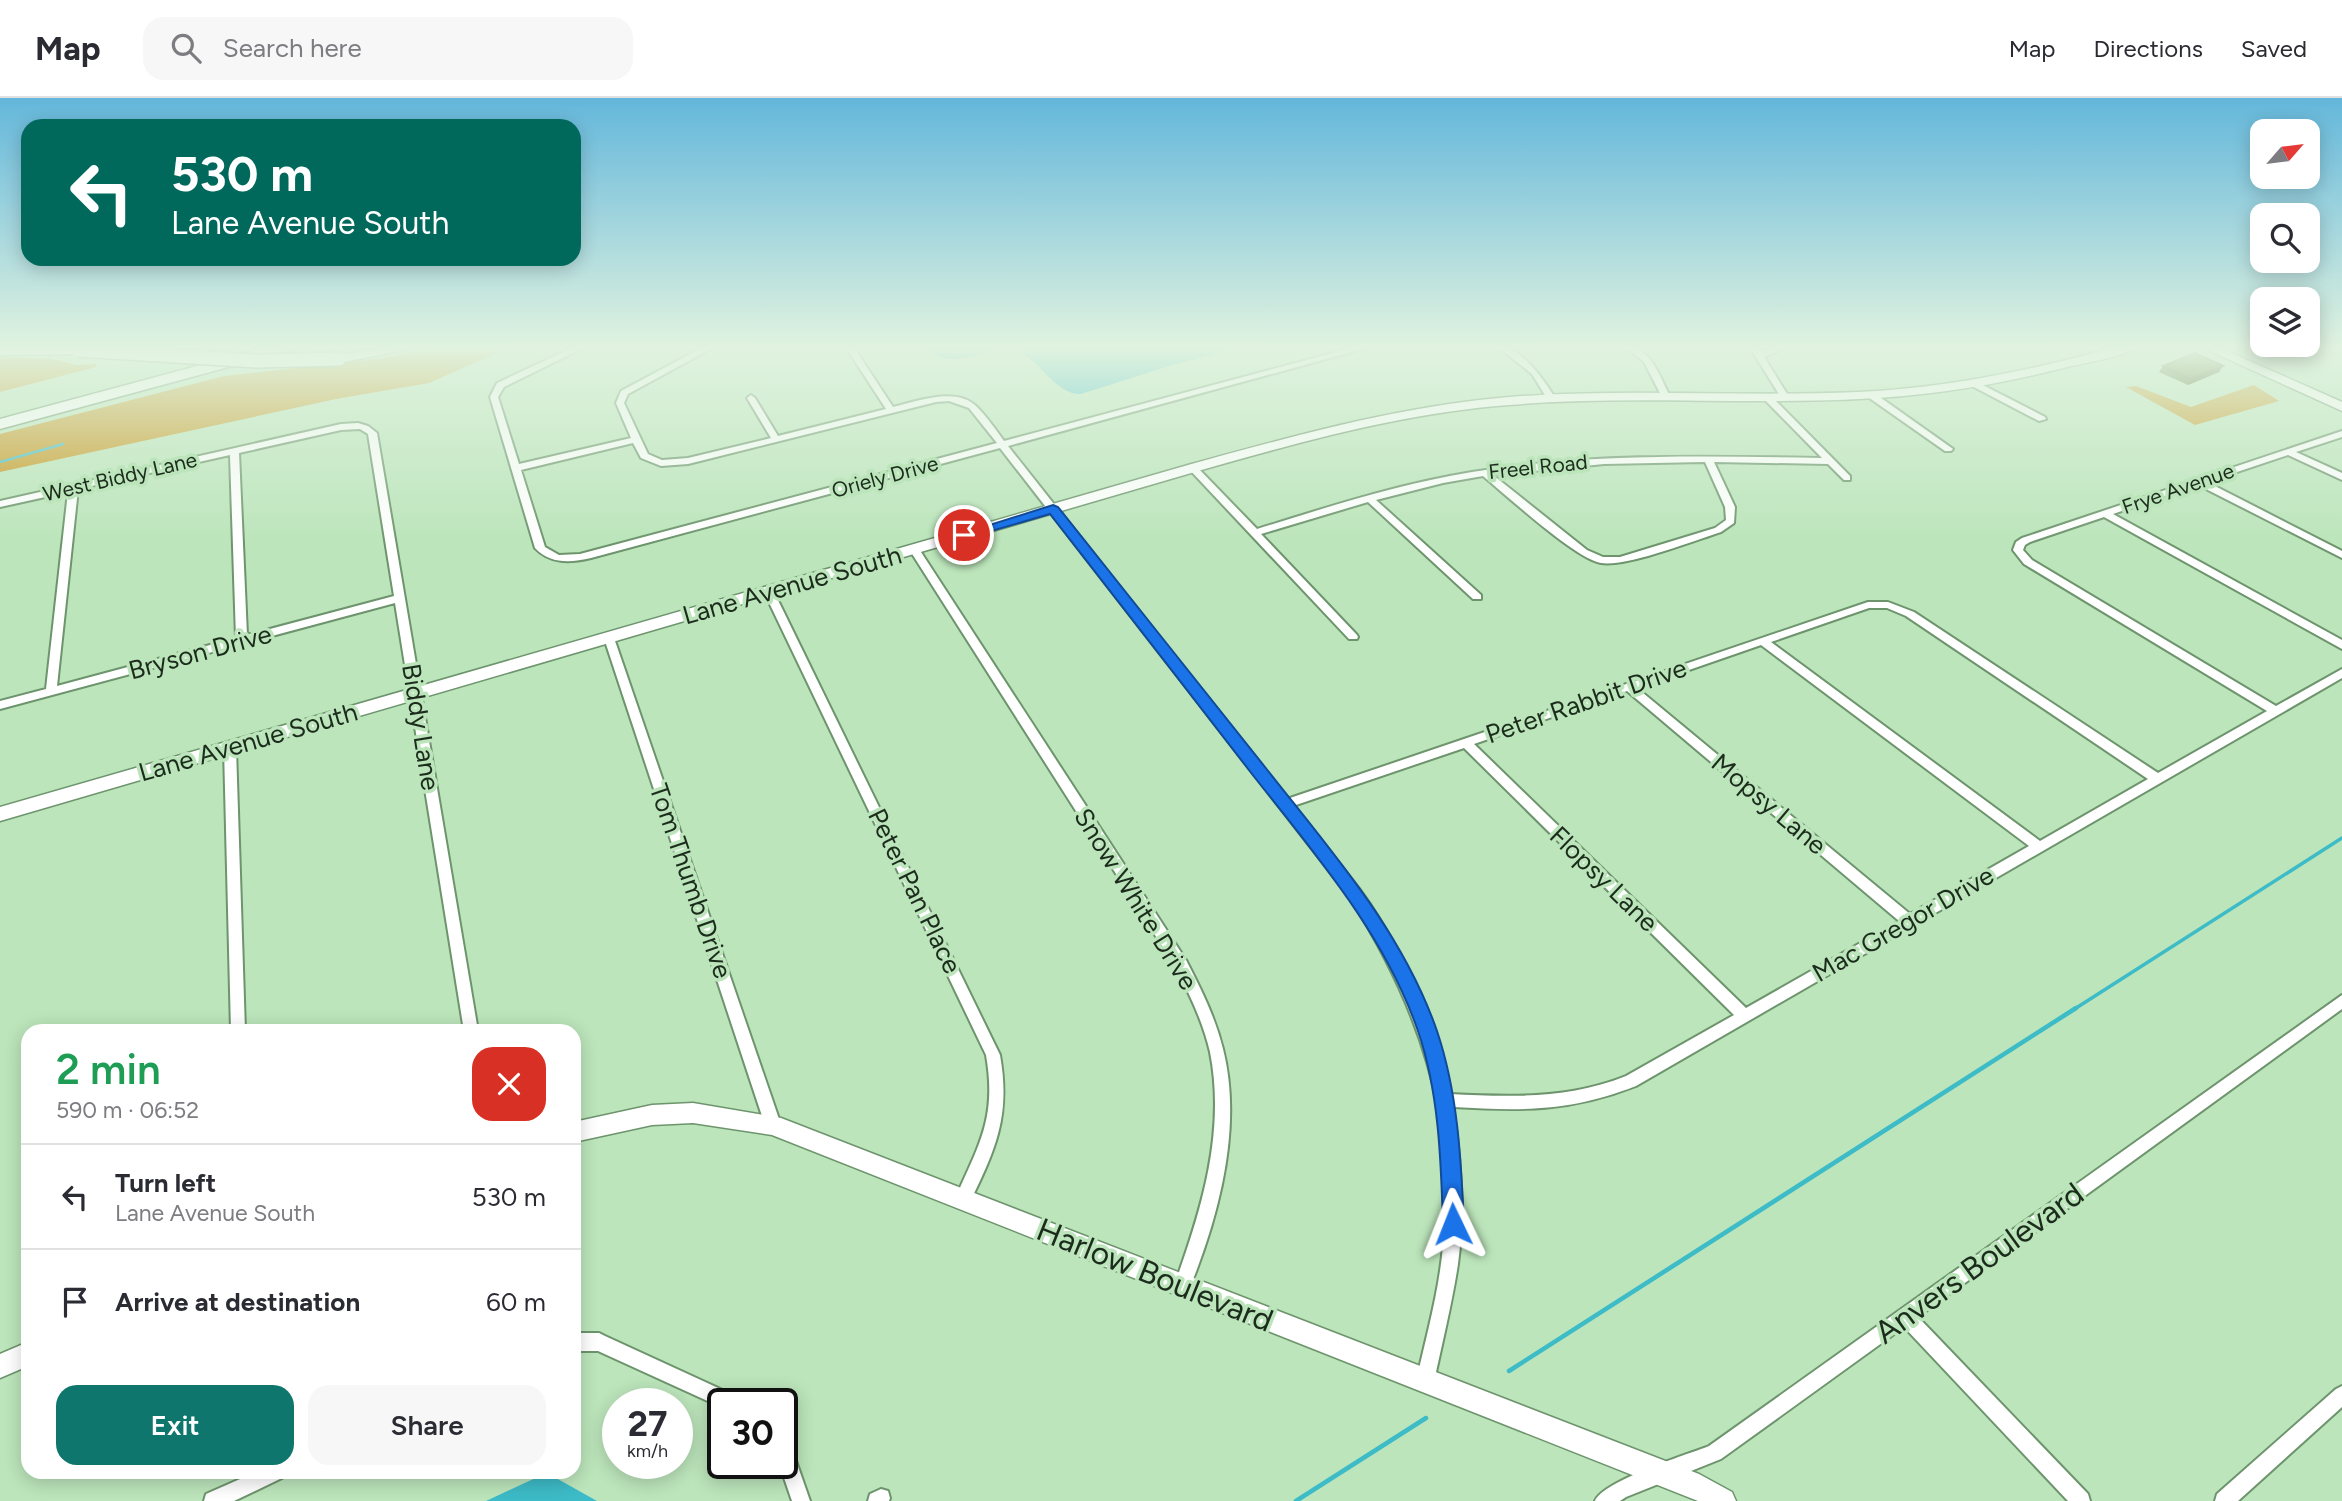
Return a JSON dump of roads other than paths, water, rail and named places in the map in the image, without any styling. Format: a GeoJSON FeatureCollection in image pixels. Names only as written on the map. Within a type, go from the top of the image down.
{"type":"FeatureCollection","features":[{"type":"Feature","properties":{"kind":"highway"},"geometry":{"type":"LineString","coordinates":[[0,424],[47,411]]}},
{"type":"Feature","properties":{"kind":"street"},"geometry":{"type":"LineString","coordinates":[[498,411],[516,468],[637,439]]}},
{"type":"Feature","properties":{"kind":"street"},"geometry":{"type":"LineString","coordinates":[[624,411],[644,456],[661,463],[672,463],[885,411]]}},
{"type":"Feature","properties":{"kind":"street"},"geometry":{"type":"LineString","coordinates":[[759,411],[776,439]]}},
{"type":"Feature","properties":{"kind":"street"},"geometry":{"type":"LineString","coordinates":[[976,411],[1356,895],[1402,971],[1427,1031],[1443,1100],[1451,1155],[1453,1224],[1448,1276],[1425,1382]]}},
{"type":"Feature","properties":{"kind":"street","name":"Oriely Drive"},"geometry":{"type":"LineString","coordinates":[[516,468],[540,548],[548,555],[561,559],[587,556],[1127,411]]}},
{"type":"Feature","properties":{"kind":"street","name":"Lane Avenue South"},"geometry":{"type":"LineString","coordinates":[[0,814],[1193,468],[1306,437],[1387,418],[1430,411]]}},
{"type":"Feature","properties":{"kind":"street"},"geometry":{"type":"LineString","coordinates":[[1781,411],[1847,478]]}},
{"type":"Feature","properties":{"kind":"street"},"geometry":{"type":"LineString","coordinates":[[1895,411],[1948,449]]}},
{"type":"Feature","properties":{"kind":"street"},"geometry":{"type":"LineString","coordinates":[[2028,411],[2042,419]]}},
{"type":"Feature","properties":{"kind":"street","name":"West Biddy Lane"},"geometry":{"type":"LineString","coordinates":[[0,504],[341,427],[364,427]]}},
{"type":"Feature","properties":{"kind":"street","name":"Biddy Lane"},"geometry":{"type":"LineString","coordinates":[[364,427],[372,433],[470,1024]]}},
{"type":"Feature","properties":{"kind":"street","name":"Frye Avenue"},"geometry":{"type":"LineString","coordinates":[[2276,711],[2028,562],[2018,550],[2020,544],[2026,540],[2342,434]]}},
{"type":"Feature","properties":{"kind":"street"},"geometry":{"type":"LineString","coordinates":[[234,452],[242,641]]}},
{"type":"Feature","properties":{"kind":"street"},"geometry":{"type":"LineString","coordinates":[[2288,452],[2342,477]]}},
{"type":"Feature","properties":{"kind":"street"},"geometry":{"type":"LineString","coordinates":[[1485,473],[1583,552],[1601,560],[1621,559],[1726,526],[1733,514],[1707,459]]}},
{"type":"Feature","properties":{"kind":"street","name":"Freel Road"},"geometry":{"type":"LineString","coordinates":[[1255,533],[1369,498],[1485,473],[1593,461],[1829,461]]}},
{"type":"Feature","properties":{"kind":"street"},"geometry":{"type":"LineString","coordinates":[[1193,468],[1353,637]]}},
{"type":"Feature","properties":{"kind":"street"},"geometry":{"type":"LineString","coordinates":[[2199,482],[2342,555]]}},
{"type":"Feature","properties":{"kind":"street"},"geometry":{"type":"LineString","coordinates":[[51,692],[73,488]]}},
{"type":"Feature","properties":{"kind":"street"},"geometry":{"type":"LineString","coordinates":[[1369,498],[1477,597]]}},
{"type":"Feature","properties":{"kind":"street"},"geometry":{"type":"LineString","coordinates":[[2105,514],[2342,645]]}},
{"type":"Feature","properties":{"kind":"street","name":"Snow White Drive"},"geometry":{"type":"LineString","coordinates":[[915,550],[1181,964],[1207,1019],[1219,1074],[1222,1123],[1219,1170],[1205,1226],[1182,1286]]}},
{"type":"Feature","properties":{"kind":"street","name":"Peter Pan Place"},"geometry":{"type":"LineString","coordinates":[[769,592],[993,1055],[998,1077],[998,1116],[991,1140],[963,1199]]}},
{"type":"Feature","properties":{"kind":"street","name":"Bryson Drive"},"geometry":{"type":"LineString","coordinates":[[0,705],[400,598]]}},
{"type":"Feature","properties":{"kind":"street","name":"Peter Rabbit Drive"},"geometry":{"type":"LineString","coordinates":[[1286,804],[1868,605],[1888,605],[1910,614],[2158,779]]}},
{"type":"Feature","properties":{"kind":"street","name":"Tom Thumb Drive"},"geometry":{"type":"LineString","coordinates":[[609,638],[773,1125]]}},
{"type":"Feature","properties":{"kind":"street"},"geometry":{"type":"LineString","coordinates":[[1763,641],[2038,846]]}},
{"type":"Feature","properties":{"kind":"street","name":"Mac Gregor Drive"},"geometry":{"type":"LineString","coordinates":[[1443,1100],[1535,1104],[1585,1097],[1630,1081],[2342,673]]}},
{"type":"Feature","properties":{"kind":"street","name":"Mopsy Lane"},"geometry":{"type":"LineString","coordinates":[[1629,687],[1909,921]]}},
{"type":"Feature","properties":{"kind":"street","name":"Flopsy Lane"},"geometry":{"type":"LineString","coordinates":[[1465,743],[1744,1015]]}},
{"type":"Feature","properties":{"kind":"street"},"geometry":{"type":"LineString","coordinates":[[230,748],[238,1024]]}},
{"type":"Feature","properties":{"kind":"street","name":"Anvers Boulevard"},"geometry":{"type":"LineString","coordinates":[[1604,1501],[1620,1490],[1715,1453],[2342,1001]]}},
{"type":"Feature","properties":{"kind":"street","name":"Harlow Boulevard"},"geometry":{"type":"LineString","coordinates":[[581,1130],[652,1115],[693,1113],[773,1125],[1699,1487],[1723,1501]]}},
{"type":"Feature","properties":{"kind":"street"},"geometry":{"type":"LineString","coordinates":[[1906,1316],[2081,1501]]}},
{"type":"Feature","properties":{"kind":"street"},"geometry":{"type":"LineString","coordinates":[[581,1342],[599,1342],[707,1392]]}},
{"type":"Feature","properties":{"kind":"street"},"geometry":{"type":"LineString","coordinates":[[0,1366],[21,1357]]}},
{"type":"Feature","properties":{"kind":"street"},"geometry":{"type":"LineString","coordinates":[[2224,1501],[2342,1395]]}},
{"type":"Feature","properties":{"kind":"street"},"geometry":{"type":"LineString","coordinates":[[213,1501],[261,1479]]}},
{"type":"Feature","properties":{"kind":"street"},"geometry":{"type":"LineString","coordinates":[[794,1479],[801,1501]]}},
{"type":"Feature","properties":{"kind":"water"},"geometry":{"type":"Polygon","coordinates":[[[533,1479],[558,1479],[597,1501],[486,1501],[533,1479]]]}},
{"type":"Feature","properties":{"kind":"waterway"},"geometry":{"type":"LineString","coordinates":[[0,462],[63,444]]}},
{"type":"Feature","properties":{"kind":"waterway"},"geometry":{"type":"LineString","coordinates":[[2073,1010],[2342,838]]}},
{"type":"Feature","properties":{"kind":"waterway"},"geometry":{"type":"LineString","coordinates":[[1509,1371],[2076,1008]]}},
{"type":"Feature","properties":{"kind":"waterway"},"geometry":{"type":"LineString","coordinates":[[1296,1501],[1426,1418]]}}]}
